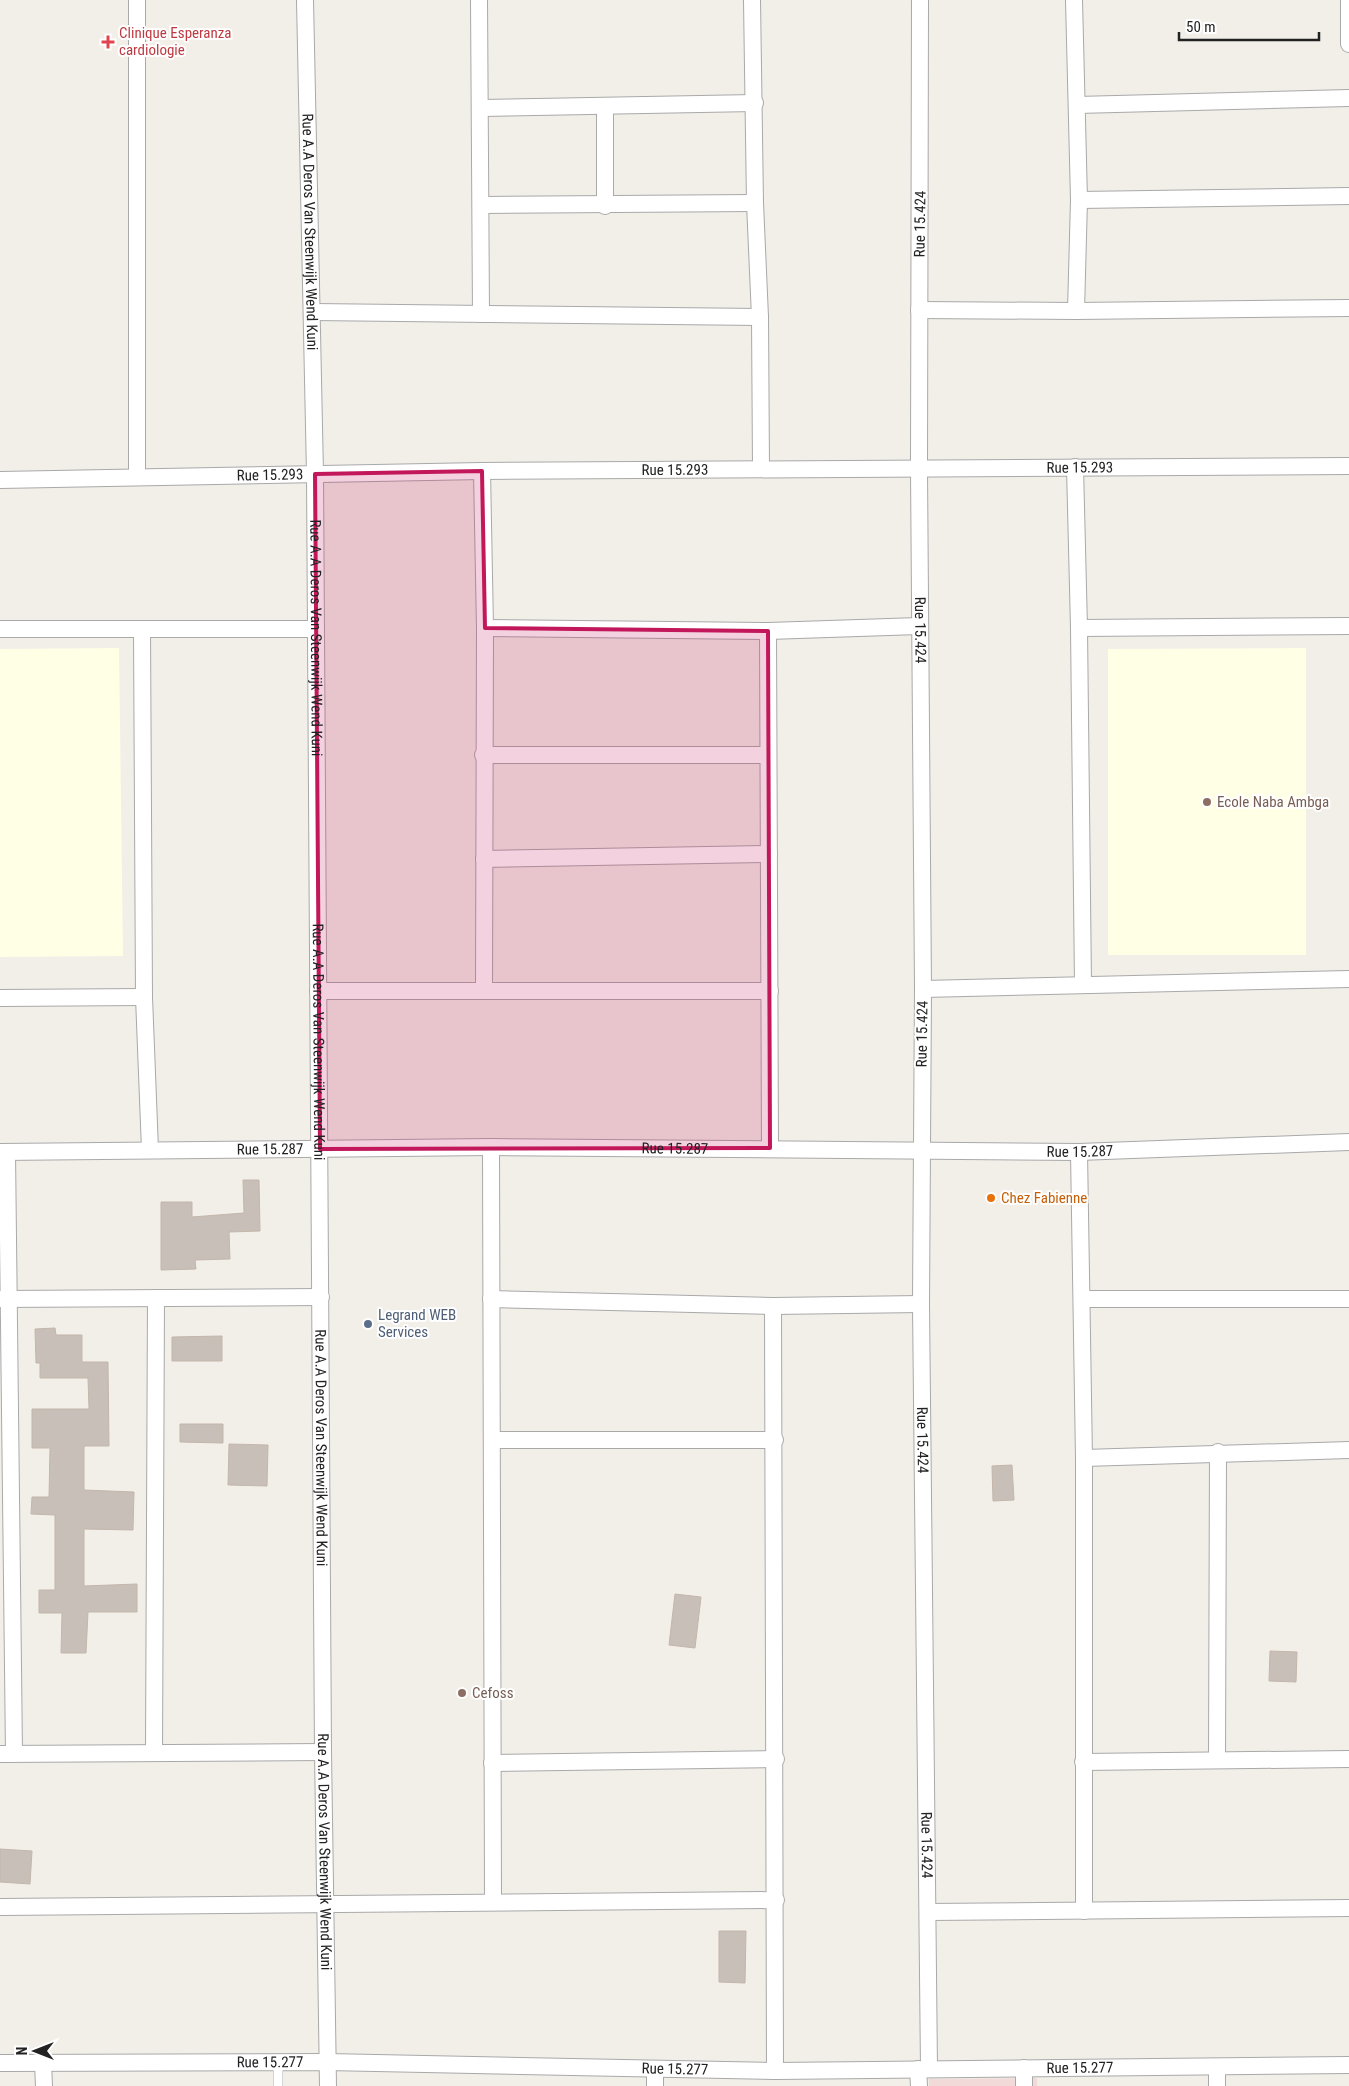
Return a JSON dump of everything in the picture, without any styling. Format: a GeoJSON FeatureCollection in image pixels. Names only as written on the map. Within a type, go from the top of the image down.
{"type":"FeatureCollection","features":[{"type":"Feature","properties":{"kind":"street"},"geometry":{"type":"LineString","coordinates":[[137,0],[137,477]]}},
{"type":"Feature","properties":{"kind":"street","name":"Rue A.A Deros Van Steenwijk Wend Kuni"},"geometry":{"type":"LineString","coordinates":[[305,0],[315,474],[323,1752],[328,2086]]}},
{"type":"Feature","properties":{"kind":"street"},"geometry":{"type":"LineString","coordinates":[[479,0],[482,205],[481,314]]}},
{"type":"Feature","properties":{"kind":"street"},"geometry":{"type":"LineString","coordinates":[[752,0],[755,203],[760,317],[761,469]]}},
{"type":"Feature","properties":{"kind":"street","name":"Rue 15.424"},"geometry":{"type":"LineString","coordinates":[[919,2086],[923,2069],[928,1912],[921,1304],[923,989],[919,626],[920,0]]}},
{"type":"Feature","properties":{"kind":"street"},"geometry":{"type":"LineString","coordinates":[[1074,0],[1079,200],[1076,311]]}},
{"type":"Feature","properties":{"kind":"street"},"geometry":{"type":"LineString","coordinates":[[1349,0],[1349,44]]}},
{"type":"Feature","properties":{"kind":"street"},"geometry":{"type":"LineString","coordinates":[[1077,105],[1349,98]]}},
{"type":"Feature","properties":{"kind":"street"},"geometry":{"type":"LineString","coordinates":[[481,108],[755,104]]}},
{"type":"Feature","properties":{"kind":"street"},"geometry":{"type":"LineString","coordinates":[[605,106],[605,206]]}},
{"type":"Feature","properties":{"kind":"street"},"geometry":{"type":"LineString","coordinates":[[1079,200],[1349,196]]}},
{"type":"Feature","properties":{"kind":"street"},"geometry":{"type":"LineString","coordinates":[[482,205],[605,206],[755,203]]}},
{"type":"Feature","properties":{"kind":"street"},"geometry":{"type":"LineString","coordinates":[[919,310],[1076,311],[1349,308]]}},
{"type":"Feature","properties":{"kind":"street"},"geometry":{"type":"LineString","coordinates":[[313,312],[760,317]]}},
{"type":"Feature","properties":{"kind":"street","name":"Rue 15.293"},"geometry":{"type":"LineString","coordinates":[[0,480],[482,471],[919,470],[1075,467],[1349,466]]}},
{"type":"Feature","properties":{"kind":"street"},"geometry":{"type":"LineString","coordinates":[[1075,467],[1080,628],[1083,984]]}},
{"type":"Feature","properties":{"kind":"street"},"geometry":{"type":"LineString","coordinates":[[482,471],[485,628],[483,755],[484,991]]}},
{"type":"Feature","properties":{"kind":"street"},"geometry":{"type":"LineString","coordinates":[[485,628],[768,631],[919,626]]}},
{"type":"Feature","properties":{"kind":"street"},"geometry":{"type":"LineString","coordinates":[[1080,628],[1349,626]]}},
{"type":"Feature","properties":{"kind":"street"},"geometry":{"type":"LineString","coordinates":[[0,629],[316,629]]}},
{"type":"Feature","properties":{"kind":"street"},"geometry":{"type":"LineString","coordinates":[[142,629],[144,997],[150,1150]]}},
{"type":"Feature","properties":{"kind":"street"},"geometry":{"type":"LineString","coordinates":[[768,631],[770,1148]]}},
{"type":"Feature","properties":{"kind":"street"},"geometry":{"type":"LineString","coordinates":[[483,755],[767,755]]}},
{"type":"Feature","properties":{"kind":"street"},"geometry":{"type":"LineString","coordinates":[[484,859],[769,854]]}},
{"type":"Feature","properties":{"kind":"street"},"geometry":{"type":"LineString","coordinates":[[923,989],[1349,979]]}},
{"type":"Feature","properties":{"kind":"street"},"geometry":{"type":"LineString","coordinates":[[318,991],[770,991]]}},
{"type":"Feature","properties":{"kind":"street"},"geometry":{"type":"LineString","coordinates":[[0,998],[144,997]]}},
{"type":"Feature","properties":{"kind":"street","name":"Rue 15.287"},"geometry":{"type":"LineString","coordinates":[[4,1152],[491,1147],[1080,1152],[1349,1142]]}},
{"type":"Feature","properties":{"kind":"street"},"geometry":{"type":"LineString","coordinates":[[491,1147],[493,1902]]}},
{"type":"Feature","properties":{"kind":"street"},"geometry":{"type":"LineString","coordinates":[[4,1152],[7,1754],[323,1752]]}},
{"type":"Feature","properties":{"kind":"street"},"geometry":{"type":"LineString","coordinates":[[1080,1152],[1084,1458],[1084,1911]]}},
{"type":"Feature","properties":{"kind":"street"},"geometry":{"type":"LineString","coordinates":[[4,1299],[321,1297]]}},
{"type":"Feature","properties":{"kind":"street"},"geometry":{"type":"LineString","coordinates":[[154,1753],[156,1298]]}},
{"type":"Feature","properties":{"kind":"street"},"geometry":{"type":"LineString","coordinates":[[1083,1298],[1349,1299]]}},
{"type":"Feature","properties":{"kind":"street"},"geometry":{"type":"LineString","coordinates":[[491,1299],[773,1306],[921,1304]]}},
{"type":"Feature","properties":{"kind":"street"},"geometry":{"type":"LineString","coordinates":[[773,1306],[776,1759],[775,2071]]}},
{"type":"Feature","properties":{"kind":"street"},"geometry":{"type":"LineString","coordinates":[[492,1440],[774,1440]]}},
{"type":"Feature","properties":{"kind":"street"},"geometry":{"type":"LineString","coordinates":[[1084,1458],[1218,1452],[1349,1450]]}},
{"type":"Feature","properties":{"kind":"street"},"geometry":{"type":"LineString","coordinates":[[1217,1760],[1218,1452]]}},
{"type":"Feature","properties":{"kind":"street"},"geometry":{"type":"LineString","coordinates":[[492,1763],[776,1759]]}},
{"type":"Feature","properties":{"kind":"street"},"geometry":{"type":"LineString","coordinates":[[1083,1762],[1349,1759]]}},
{"type":"Feature","properties":{"kind":"street"},"geometry":{"type":"LineString","coordinates":[[0,1907],[776,1900]]}},
{"type":"Feature","properties":{"kind":"street"},"geometry":{"type":"LineString","coordinates":[[928,1912],[1349,1908]]}},
{"type":"Feature","properties":{"kind":"street","name":"Rue 15.277"},"geometry":{"type":"LineString","coordinates":[[0,2063],[327,2062],[775,2071],[833,2078],[923,2069],[1349,2065]]}},
{"type":"Feature","properties":{"kind":"street"},"geometry":{"type":"LineString","coordinates":[[43,2063],[44,2086]]}},
{"type":"Feature","properties":{"kind":"street"},"geometry":{"type":"LineString","coordinates":[[1217,2067],[1217,2086]]}},
{"type":"Feature","properties":{"kind":"street"},"geometry":{"type":"LineString","coordinates":[[1024,2068],[1024,2086]]}},
{"type":"Feature","properties":{"kind":"street"},"geometry":{"type":"LineString","coordinates":[[654,2069],[655,2086]]}},
{"type":"Feature","properties":{"kind":"lane"},"geometry":{"type":"LineString","coordinates":[[278,2063],[278,2086]]}},
{"type":"Feature","properties":{"kind":"highlighted area"},"geometry":{"type":"Polygon","coordinates":[[[482,471],[485,628],[768,631],[770,1148],[320,1149],[315,474],[482,471]]]}},
{"type":"Feature","properties":{"kind":"shaded area"},"geometry":{"type":"Polygon","coordinates":[[[119,648],[123,956],[0,957],[0,649],[119,648]]]}},
{"type":"Feature","properties":{"kind":"shaded area","name":"Ecole Naba Ambga"},"geometry":{"type":"Polygon","coordinates":[[[1306,648],[1306,955],[1108,955],[1108,649],[1306,648]]]}},
{"type":"Feature","properties":{"kind":"shaded area"},"geometry":{"type":"Polygon","coordinates":[[[1037,2078],[1037,2086],[929,2086],[929,2079],[1037,2078]]]}},
{"type":"Feature","properties":{"kind":"building"},"geometry":{"type":"Polygon","coordinates":[[[243,1180],[259,1180],[260,1231],[229,1232],[230,1259],[195,1260],[196,1269],[161,1270],[161,1202],[192,1202],[192,1217],[244,1213],[243,1180]]]}},
{"type":"Feature","properties":{"kind":"building"},"geometry":{"type":"Polygon","coordinates":[[[55,1328],[56,1335],[82,1335],[82,1362],[108,1362],[109,1446],[84,1446],[84,1490],[134,1492],[133,1530],[84,1529],[84,1586],[137,1584],[137,1612],[88,1612],[86,1653],[61,1653],[62,1613],[39,1613],[39,1590],[55,1590],[55,1515],[31,1514],[32,1497],[49,1497],[50,1448],[32,1448],[32,1409],[89,1409],[88,1378],[40,1378],[40,1363],[36,1363],[35,1329],[55,1328]]]}},
{"type":"Feature","properties":{"kind":"building"},"geometry":{"type":"Polygon","coordinates":[[[222,1336],[222,1361],[172,1361],[172,1337],[222,1336]]]}},
{"type":"Feature","properties":{"kind":"building"},"geometry":{"type":"Polygon","coordinates":[[[180,1424],[223,1424],[223,1443],[180,1442],[180,1424]]]}},
{"type":"Feature","properties":{"kind":"building"},"geometry":{"type":"Polygon","coordinates":[[[229,1444],[268,1445],[267,1486],[228,1485],[229,1444]]]}},
{"type":"Feature","properties":{"kind":"building"},"geometry":{"type":"Polygon","coordinates":[[[1012,1465],[1014,1500],[993,1501],[992,1466],[1012,1465]]]}},
{"type":"Feature","properties":{"kind":"building"},"geometry":{"type":"Polygon","coordinates":[[[675,1594],[701,1597],[695,1648],[669,1645],[675,1594]]]}},
{"type":"Feature","properties":{"kind":"building"},"geometry":{"type":"Polygon","coordinates":[[[1270,1651],[1297,1652],[1296,1682],[1269,1681],[1270,1651]]]}},
{"type":"Feature","properties":{"kind":"building"},"geometry":{"type":"Polygon","coordinates":[[[0,1849],[32,1851],[30,1884],[0,1882],[0,1849]]]}},
{"type":"Feature","properties":{"kind":"building"},"geometry":{"type":"Polygon","coordinates":[[[719,1931],[746,1931],[745,1983],[719,1982],[719,1931]]]}},
{"type":"Feature","properties":{"kind":"place","name":"Clinique Esperanza cardiologie"},"geometry":{"type":"Point","coordinates":[108,42]}},
{"type":"Feature","properties":{"kind":"place","name":"Ecole Naba Ambga"},"geometry":{"type":"Point","coordinates":[1207,802]}},
{"type":"Feature","properties":{"kind":"place","name":"Chez Fabienne"},"geometry":{"type":"Point","coordinates":[991,1198]}},
{"type":"Feature","properties":{"kind":"place","name":"Legrand WEB Services"},"geometry":{"type":"Point","coordinates":[368,1324]}},
{"type":"Feature","properties":{"kind":"place","name":"Cefoss"},"geometry":{"type":"Point","coordinates":[462,1693]}}]}
